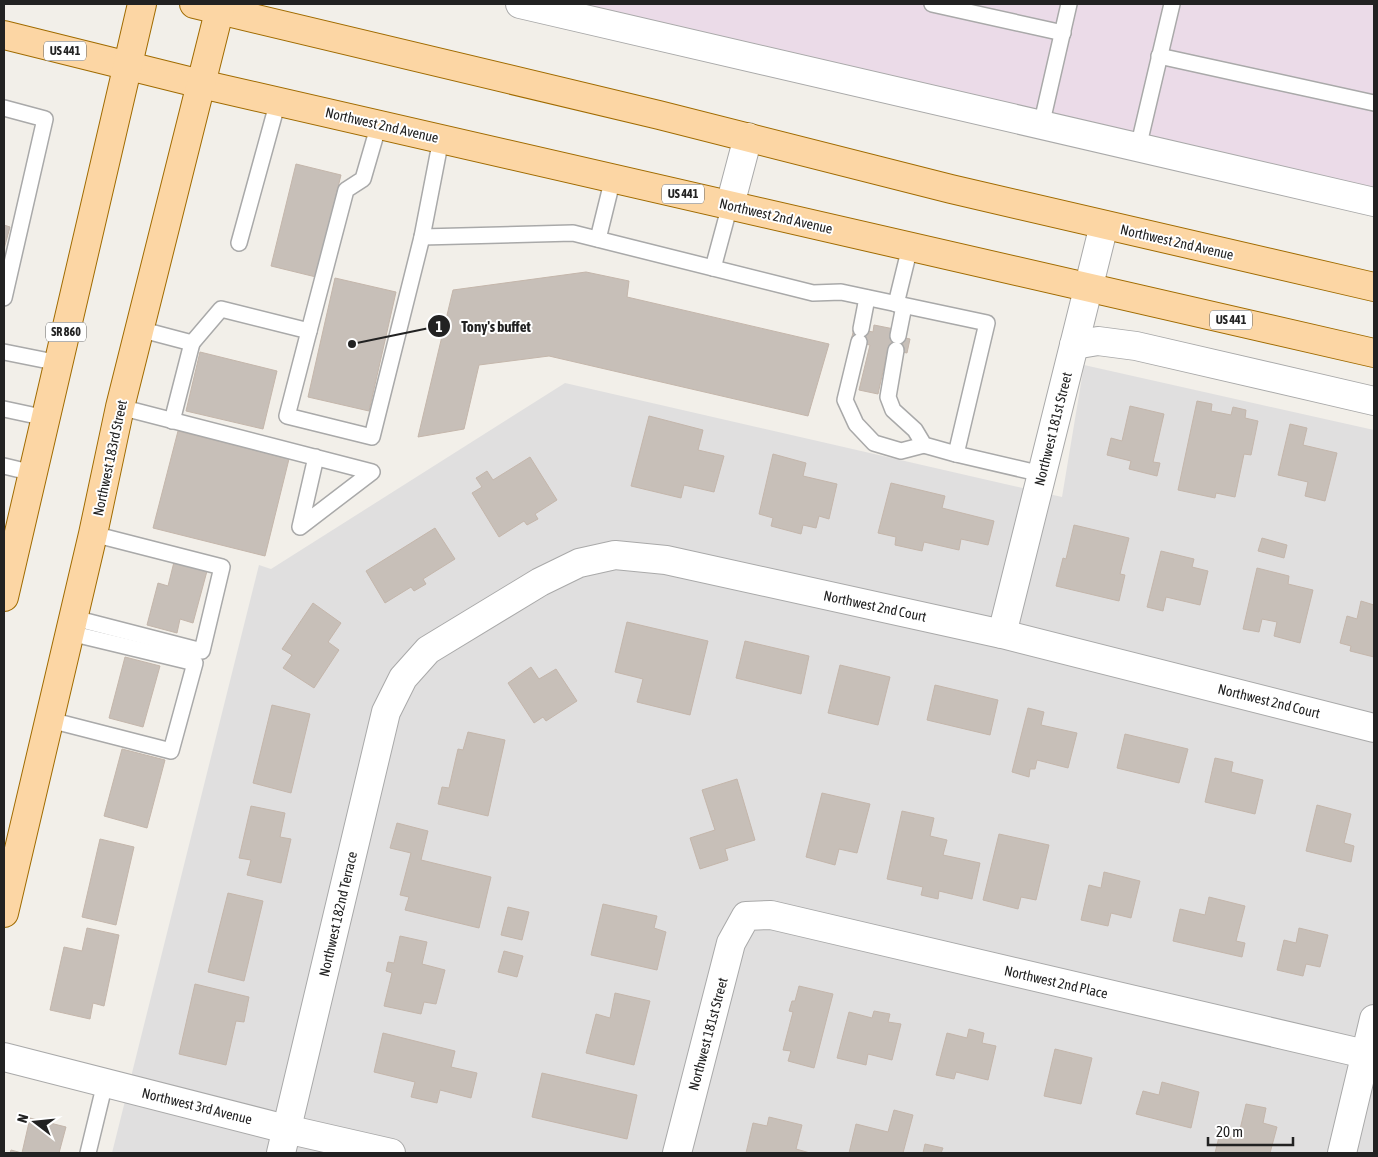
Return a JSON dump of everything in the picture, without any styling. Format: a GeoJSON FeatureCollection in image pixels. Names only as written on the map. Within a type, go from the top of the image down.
{"type":"FeatureCollection","features":[{"type":"Feature","properties":{"kind":"main road","name":"SR 860"},"geometry":{"type":"LineString","coordinates":[[4,598],[142,4]]}},
{"type":"Feature","properties":{"kind":"main road","name":"Northwest 2nd Avenue"},"geometry":{"type":"LineString","coordinates":[[212,6],[1104,225],[1374,287]]}},
{"type":"Feature","properties":{"kind":"main road","name":"Northwest 183rd Street"},"geometry":{"type":"LineString","coordinates":[[4,913],[72,626],[120,407],[201,84],[212,6]]}},
{"type":"Feature","properties":{"kind":"main road","name":"Northwest 2nd Avenue"},"geometry":{"type":"LineString","coordinates":[[4,35],[126,67],[1374,353]]}},
{"type":"Feature","properties":{"kind":"street"},"geometry":{"type":"LineString","coordinates":[[520,4],[599,12],[1042,126],[1374,202]]}},
{"type":"Feature","properties":{"kind":"street"},"geometry":{"type":"LineString","coordinates":[[730,205],[748,137]]}},
{"type":"Feature","properties":{"kind":"street","name":"Northwest 181st Street"},"geometry":{"type":"LineString","coordinates":[[1002,634],[1104,225]]}},
{"type":"Feature","properties":{"kind":"street"},"geometry":{"type":"LineString","coordinates":[[1074,345],[1098,341],[1136,346],[1374,402]]}},
{"type":"Feature","properties":{"kind":"street","name":"Northwest 2nd Court"},"geometry":{"type":"LineString","coordinates":[[403,678],[428,650],[540,582],[579,563],[615,555],[666,560],[1002,634],[1374,728]]}},
{"type":"Feature","properties":{"kind":"street","name":"Northwest 182nd Terrace"},"geometry":{"type":"LineString","coordinates":[[284,1141],[386,712],[403,678]]}},
{"type":"Feature","properties":{"kind":"street","name":"Northwest 2nd Place"},"geometry":{"type":"LineString","coordinates":[[746,916],[771,915],[1365,1054]]}},
{"type":"Feature","properties":{"kind":"street","name":"Northwest 181st Street"},"geometry":{"type":"LineString","coordinates":[[677,1153],[732,943],[746,916]]}},
{"type":"Feature","properties":{"kind":"street"},"geometry":{"type":"LineString","coordinates":[[1342,1153],[1374,1019]]}},
{"type":"Feature","properties":{"kind":"street","name":"Northwest 3rd Avenue"},"geometry":{"type":"LineString","coordinates":[[4,1057],[105,1083],[284,1141],[391,1153]]}},
{"type":"Feature","properties":{"kind":"lane"},"geometry":{"type":"LineString","coordinates":[[932,4],[1063,33]]}},
{"type":"Feature","properties":{"kind":"lane"},"geometry":{"type":"LineString","coordinates":[[1042,126],[1070,4]]}},
{"type":"Feature","properties":{"kind":"lane"},"geometry":{"type":"LineString","coordinates":[[1138,148],[1172,4]]}},
{"type":"Feature","properties":{"kind":"lane"},"geometry":{"type":"LineString","coordinates":[[1159,56],[1374,103]]}},
{"type":"Feature","properties":{"kind":"lane"},"geometry":{"type":"LineString","coordinates":[[239,243],[278,101]]}},
{"type":"Feature","properties":{"kind":"lane"},"geometry":{"type":"LineString","coordinates":[[4,108],[45,119],[4,298]]}},
{"type":"Feature","properties":{"kind":"lane"},"geometry":{"type":"LineString","coordinates":[[379,124],[363,179],[346,190],[288,416],[372,436],[422,237],[442,139]]}},
{"type":"Feature","properties":{"kind":"lane"},"geometry":{"type":"LineString","coordinates":[[598,239],[613,178]]}},
{"type":"Feature","properties":{"kind":"lane"},"geometry":{"type":"LineString","coordinates":[[713,268],[730,205]]}},
{"type":"Feature","properties":{"kind":"lane"},"geometry":{"type":"LineString","coordinates":[[422,237],[573,233],[813,293],[841,292],[987,323],[956,454]]}},
{"type":"Feature","properties":{"kind":"lane"},"geometry":{"type":"LineString","coordinates":[[910,247],[888,397],[893,410],[915,430],[924,445]]}},
{"type":"Feature","properties":{"kind":"lane"},"geometry":{"type":"LineString","coordinates":[[867,298],[845,400],[856,424],[874,443],[902,451],[924,445],[1042,474]]}},
{"type":"Feature","properties":{"kind":"lane"},"geometry":{"type":"LineString","coordinates":[[172,421],[192,343],[221,309],[309,332]]}},
{"type":"Feature","properties":{"kind":"lane"},"geometry":{"type":"LineString","coordinates":[[139,329],[192,343]]}},
{"type":"Feature","properties":{"kind":"lane"},"geometry":{"type":"LineString","coordinates":[[4,352],[59,363]]}},
{"type":"Feature","properties":{"kind":"lane"},"geometry":{"type":"LineString","coordinates":[[120,407],[172,421],[316,457],[372,472],[300,527],[316,457]]}},
{"type":"Feature","properties":{"kind":"lane"},"geometry":{"type":"LineString","coordinates":[[4,409],[46,418]]}},
{"type":"Feature","properties":{"kind":"lane"},"geometry":{"type":"LineString","coordinates":[[4,466],[33,473]]}},
{"type":"Feature","properties":{"kind":"lane"},"geometry":{"type":"LineString","coordinates":[[72,626],[202,651],[222,567],[93,534]]}},
{"type":"Feature","properties":{"kind":"lane"},"geometry":{"type":"LineString","coordinates":[[50,720],[171,751],[194,663],[72,626]]}},
{"type":"Feature","properties":{"kind":"lane"},"geometry":{"type":"LineString","coordinates":[[88,1153],[105,1083]]}},
{"type":"Feature","properties":{"kind":"shaded area"},"geometry":{"type":"Polygon","coordinates":[[[505,4],[1374,4],[1374,214],[505,4]]]}},
{"type":"Feature","properties":{"kind":"shaded area"},"geometry":{"type":"Polygon","coordinates":[[[1084,365],[1374,430],[1374,1153],[112,1153],[259,565],[271,569],[565,383],[1062,497],[1084,365]]]}},
{"type":"Feature","properties":{"kind":"building"},"geometry":{"type":"Polygon","coordinates":[[[296,164],[341,175],[316,277],[271,266],[296,164]]]}},
{"type":"Feature","properties":{"kind":"building"},"geometry":{"type":"Polygon","coordinates":[[[4,225],[10,227],[4,249],[4,225]]]}},
{"type":"Feature","properties":{"kind":"building"},"geometry":{"type":"Polygon","coordinates":[[[586,272],[629,281],[627,297],[829,344],[808,416],[549,356],[479,365],[464,429],[418,437],[453,290],[586,272]]]}},
{"type":"Feature","properties":{"kind":"building"},"geometry":{"type":"Polygon","coordinates":[[[335,278],[396,292],[369,411],[308,397],[335,278]]]}},
{"type":"Feature","properties":{"kind":"building"},"geometry":{"type":"Polygon","coordinates":[[[874,325],[894,329],[892,335],[910,339],[907,353],[888,349],[878,394],[859,390],[870,345],[851,341],[854,328],[873,332],[874,325]]]}},
{"type":"Feature","properties":{"kind":"building"},"geometry":{"type":"Polygon","coordinates":[[[200,352],[277,371],[263,429],[186,411],[200,352]]]}},
{"type":"Feature","properties":{"kind":"building"},"geometry":{"type":"Polygon","coordinates":[[[1197,401],[1212,404],[1211,411],[1231,415],[1233,407],[1246,410],[1245,418],[1258,421],[1251,455],[1244,454],[1235,497],[1216,493],[1215,498],[1178,490],[1197,401]]]}},
{"type":"Feature","properties":{"kind":"building"},"geometry":{"type":"Polygon","coordinates":[[[1130,406],[1164,414],[1153,462],[1160,463],[1157,476],[1129,469],[1131,461],[1107,455],[1111,438],[1122,441],[1130,406]]]}},
{"type":"Feature","properties":{"kind":"building"},"geometry":{"type":"Polygon","coordinates":[[[649,416],[703,430],[698,450],[724,456],[714,492],[684,485],[681,498],[631,486],[649,416]]]}},
{"type":"Feature","properties":{"kind":"building"},"geometry":{"type":"Polygon","coordinates":[[[1290,424],[1307,428],[1303,445],[1337,453],[1325,501],[1305,496],[1308,482],[1278,475],[1290,424]]]}},
{"type":"Feature","properties":{"kind":"building"},"geometry":{"type":"Polygon","coordinates":[[[178,431],[289,459],[265,556],[153,528],[178,431]]]}},
{"type":"Feature","properties":{"kind":"building"},"geometry":{"type":"Polygon","coordinates":[[[773,454],[806,463],[803,476],[837,484],[829,519],[819,516],[816,528],[803,525],[801,534],[771,526],[773,518],[759,514],[773,454]]]}},
{"type":"Feature","properties":{"kind":"building"},"geometry":{"type":"Polygon","coordinates":[[[530,457],[557,500],[535,514],[538,519],[527,525],[524,521],[499,537],[472,493],[482,487],[476,478],[487,471],[493,480],[530,457]]]}},
{"type":"Feature","properties":{"kind":"building"},"geometry":{"type":"Polygon","coordinates":[[[891,483],[945,496],[942,508],[994,521],[988,545],[961,539],[959,550],[924,542],[922,551],[895,545],[896,537],[878,533],[891,483]]]}},
{"type":"Feature","properties":{"kind":"building"},"geometry":{"type":"Polygon","coordinates":[[[1074,525],[1129,538],[1120,574],[1125,575],[1119,601],[1056,586],[1063,558],[1066,559],[1074,525]]]}},
{"type":"Feature","properties":{"kind":"building"},"geometry":{"type":"Polygon","coordinates":[[[435,528],[455,559],[423,579],[426,584],[414,591],[411,587],[385,603],[366,571],[435,528]]]}},
{"type":"Feature","properties":{"kind":"building"},"geometry":{"type":"Polygon","coordinates":[[[1262,538],[1287,545],[1284,558],[1258,551],[1262,538]]]}},
{"type":"Feature","properties":{"kind":"building"},"geometry":{"type":"Polygon","coordinates":[[[1161,551],[1194,559],[1192,567],[1208,571],[1200,605],[1166,597],[1163,611],[1147,607],[1161,551]]]}},
{"type":"Feature","properties":{"kind":"building"},"geometry":{"type":"Polygon","coordinates":[[[174,562],[207,571],[193,623],[180,619],[177,633],[147,625],[158,583],[168,586],[174,562]]]}},
{"type":"Feature","properties":{"kind":"building"},"geometry":{"type":"Polygon","coordinates":[[[1257,568],[1289,576],[1288,584],[1313,590],[1300,643],[1274,636],[1277,622],[1262,619],[1259,632],[1243,629],[1257,568]]]}},
{"type":"Feature","properties":{"kind":"building"},"geometry":{"type":"Polygon","coordinates":[[[1361,601],[1374,605],[1374,657],[1350,651],[1351,646],[1340,643],[1347,616],[1357,619],[1361,601]]]}},
{"type":"Feature","properties":{"kind":"building"},"geometry":{"type":"Polygon","coordinates":[[[313,603],[341,623],[328,642],[339,650],[314,688],[283,668],[292,655],[282,649],[313,603]]]}},
{"type":"Feature","properties":{"kind":"building"},"geometry":{"type":"Polygon","coordinates":[[[627,622],[708,641],[690,715],[637,702],[643,679],[615,672],[627,622]]]}},
{"type":"Feature","properties":{"kind":"building"},"geometry":{"type":"Polygon","coordinates":[[[745,641],[809,656],[801,694],[736,678],[745,641]]]}},
{"type":"Feature","properties":{"kind":"building"},"geometry":{"type":"Polygon","coordinates":[[[125,657],[160,666],[143,727],[109,718],[125,657]]]}},
{"type":"Feature","properties":{"kind":"building"},"geometry":{"type":"Polygon","coordinates":[[[840,665],[890,677],[878,725],[828,713],[840,665]]]}},
{"type":"Feature","properties":{"kind":"building"},"geometry":{"type":"Polygon","coordinates":[[[531,667],[539,679],[556,669],[577,701],[546,721],[543,717],[534,723],[508,683],[531,667]]]}},
{"type":"Feature","properties":{"kind":"building"},"geometry":{"type":"Polygon","coordinates":[[[935,685],[998,700],[990,735],[927,720],[935,685]]]}},
{"type":"Feature","properties":{"kind":"building"},"geometry":{"type":"Polygon","coordinates":[[[272,705],[310,714],[291,793],[253,783],[272,705]]]}},
{"type":"Feature","properties":{"kind":"building"},"geometry":{"type":"Polygon","coordinates":[[[1028,708],[1044,712],[1041,725],[1077,733],[1068,768],[1037,760],[1035,769],[1030,769],[1029,777],[1012,772],[1028,708]]]}},
{"type":"Feature","properties":{"kind":"building"},"geometry":{"type":"Polygon","coordinates":[[[468,732],[505,740],[488,816],[438,804],[442,787],[449,788],[458,749],[463,750],[468,732]]]}},
{"type":"Feature","properties":{"kind":"building"},"geometry":{"type":"Polygon","coordinates":[[[1125,734],[1188,749],[1179,783],[1117,768],[1125,734]]]}},
{"type":"Feature","properties":{"kind":"building"},"geometry":{"type":"Polygon","coordinates":[[[122,749],[165,760],[147,828],[104,816],[122,749]]]}},
{"type":"Feature","properties":{"kind":"building"},"geometry":{"type":"Polygon","coordinates":[[[1215,758],[1233,762],[1231,772],[1263,780],[1255,814],[1205,802],[1215,758]]]}},
{"type":"Feature","properties":{"kind":"building"},"geometry":{"type":"Polygon","coordinates":[[[737,779],[755,840],[725,849],[728,860],[700,869],[690,838],[715,830],[702,790],[737,779]]]}},
{"type":"Feature","properties":{"kind":"building"},"geometry":{"type":"Polygon","coordinates":[[[822,793],[870,804],[857,853],[839,849],[835,865],[806,857],[822,793]]]}},
{"type":"Feature","properties":{"kind":"building"},"geometry":{"type":"Polygon","coordinates":[[[1317,805],[1351,814],[1344,843],[1354,846],[1351,862],[1306,851],[1317,805]]]}},
{"type":"Feature","properties":{"kind":"building"},"geometry":{"type":"Polygon","coordinates":[[[251,806],[285,813],[280,837],[291,839],[281,883],[247,875],[251,860],[239,858],[251,806]]]}},
{"type":"Feature","properties":{"kind":"building"},"geometry":{"type":"Polygon","coordinates":[[[902,811],[934,818],[930,836],[947,840],[943,855],[980,863],[972,899],[939,891],[938,899],[921,895],[923,887],[887,879],[902,811]]]}},
{"type":"Feature","properties":{"kind":"building"},"geometry":{"type":"Polygon","coordinates":[[[397,823],[428,831],[421,860],[491,877],[479,928],[405,910],[409,897],[400,895],[411,853],[390,848],[397,823]]]}},
{"type":"Feature","properties":{"kind":"building"},"geometry":{"type":"Polygon","coordinates":[[[999,834],[1049,845],[1036,900],[1021,897],[1018,909],[983,900],[999,834]]]}},
{"type":"Feature","properties":{"kind":"building"},"geometry":{"type":"Polygon","coordinates":[[[100,839],[134,847],[116,925],[82,917],[100,839]]]}},
{"type":"Feature","properties":{"kind":"building"},"geometry":{"type":"Polygon","coordinates":[[[1104,872],[1140,881],[1131,918],[1111,913],[1108,926],[1081,920],[1089,885],[1101,888],[1104,872]]]}},
{"type":"Feature","properties":{"kind":"building"},"geometry":{"type":"Polygon","coordinates":[[[228,893],[263,901],[244,981],[208,972],[228,893]]]}},
{"type":"Feature","properties":{"kind":"building"},"geometry":{"type":"Polygon","coordinates":[[[1209,897],[1245,906],[1236,941],[1245,943],[1242,957],[1173,941],[1180,909],[1205,915],[1209,897]]]}},
{"type":"Feature","properties":{"kind":"building"},"geometry":{"type":"Polygon","coordinates":[[[603,904],[657,916],[654,928],[666,932],[657,970],[591,955],[603,904]]]}},
{"type":"Feature","properties":{"kind":"building"},"geometry":{"type":"Polygon","coordinates":[[[508,907],[529,912],[522,940],[501,935],[508,907]]]}},
{"type":"Feature","properties":{"kind":"building"},"geometry":{"type":"Polygon","coordinates":[[[87,928],[119,935],[104,1006],[93,1003],[90,1019],[50,1010],[64,947],[82,951],[87,928]]]}},
{"type":"Feature","properties":{"kind":"building"},"geometry":{"type":"Polygon","coordinates":[[[1299,928],[1328,935],[1320,967],[1306,964],[1303,976],[1277,970],[1284,940],[1296,943],[1299,928]]]}},
{"type":"Feature","properties":{"kind":"building"},"geometry":{"type":"Polygon","coordinates":[[[400,936],[427,942],[422,964],[445,970],[436,1004],[424,1002],[421,1014],[384,1006],[392,973],[386,971],[388,962],[394,963],[400,936]]]}},
{"type":"Feature","properties":{"kind":"building"},"geometry":{"type":"Polygon","coordinates":[[[504,951],[523,956],[517,977],[498,972],[504,951]]]}},
{"type":"Feature","properties":{"kind":"building"},"geometry":{"type":"Polygon","coordinates":[[[195,984],[249,997],[244,1022],[236,1021],[226,1065],[179,1054],[195,984]]]}},
{"type":"Feature","properties":{"kind":"building"},"geometry":{"type":"Polygon","coordinates":[[[799,986],[833,994],[814,1068],[788,1061],[791,1051],[783,1050],[793,1012],[789,1011],[792,1001],[795,1001],[799,986]]]}},
{"type":"Feature","properties":{"kind":"building"},"geometry":{"type":"Polygon","coordinates":[[[615,993],[650,1001],[634,1065],[586,1053],[596,1014],[610,1018],[615,993]]]}},
{"type":"Feature","properties":{"kind":"building"},"geometry":{"type":"Polygon","coordinates":[[[874,1011],[890,1014],[888,1022],[901,1024],[892,1060],[868,1054],[866,1065],[837,1058],[849,1012],[872,1018],[874,1011]]]}},
{"type":"Feature","properties":{"kind":"building"},"geometry":{"type":"Polygon","coordinates":[[[969,1029],[984,1033],[982,1043],[996,1046],[988,1080],[956,1072],[954,1079],[936,1075],[947,1033],[967,1038],[969,1029]]]}},
{"type":"Feature","properties":{"kind":"building"},"geometry":{"type":"Polygon","coordinates":[[[383,1033],[455,1051],[451,1067],[477,1073],[471,1098],[440,1090],[437,1103],[411,1097],[415,1082],[374,1072],[383,1033]]]}},
{"type":"Feature","properties":{"kind":"building"},"geometry":{"type":"Polygon","coordinates":[[[1055,1049],[1092,1058],[1081,1104],[1044,1096],[1055,1049]]]}},
{"type":"Feature","properties":{"kind":"building"},"geometry":{"type":"Polygon","coordinates":[[[542,1073],[637,1095],[627,1139],[532,1117],[542,1073]]]}},
{"type":"Feature","properties":{"kind":"building"},"geometry":{"type":"Polygon","coordinates":[[[1162,1082],[1199,1092],[1191,1128],[1136,1114],[1143,1091],[1159,1095],[1162,1082]]]}},
{"type":"Feature","properties":{"kind":"building"},"geometry":{"type":"Polygon","coordinates":[[[1246,1104],[1266,1108],[1263,1123],[1277,1127],[1270,1153],[1215,1153],[1220,1133],[1238,1138],[1246,1104]]]}},
{"type":"Feature","properties":{"kind":"building"},"geometry":{"type":"Polygon","coordinates":[[[894,1110],[913,1115],[903,1153],[849,1153],[856,1124],[888,1132],[894,1110]]]}},
{"type":"Feature","properties":{"kind":"building"},"geometry":{"type":"Polygon","coordinates":[[[769,1117],[802,1125],[796,1149],[810,1153],[746,1153],[753,1123],[767,1126],[769,1117]]]}},
{"type":"Feature","properties":{"kind":"building"},"geometry":{"type":"Polygon","coordinates":[[[30,1118],[66,1127],[59,1153],[22,1153],[30,1118]]]}},
{"type":"Feature","properties":{"kind":"building"},"geometry":{"type":"Polygon","coordinates":[[[925,1144],[943,1148],[941,1153],[923,1153],[925,1144]]]}},
{"type":"Feature","properties":{"kind":"building"},"geometry":{"type":"Polygon","coordinates":[[[11,1150],[22,1153],[10,1153],[11,1150]]]}},
{"type":"Feature","properties":{"kind":"place","name":"Tony's buffet"},"geometry":{"type":"Point","coordinates":[352,344]}}]}
